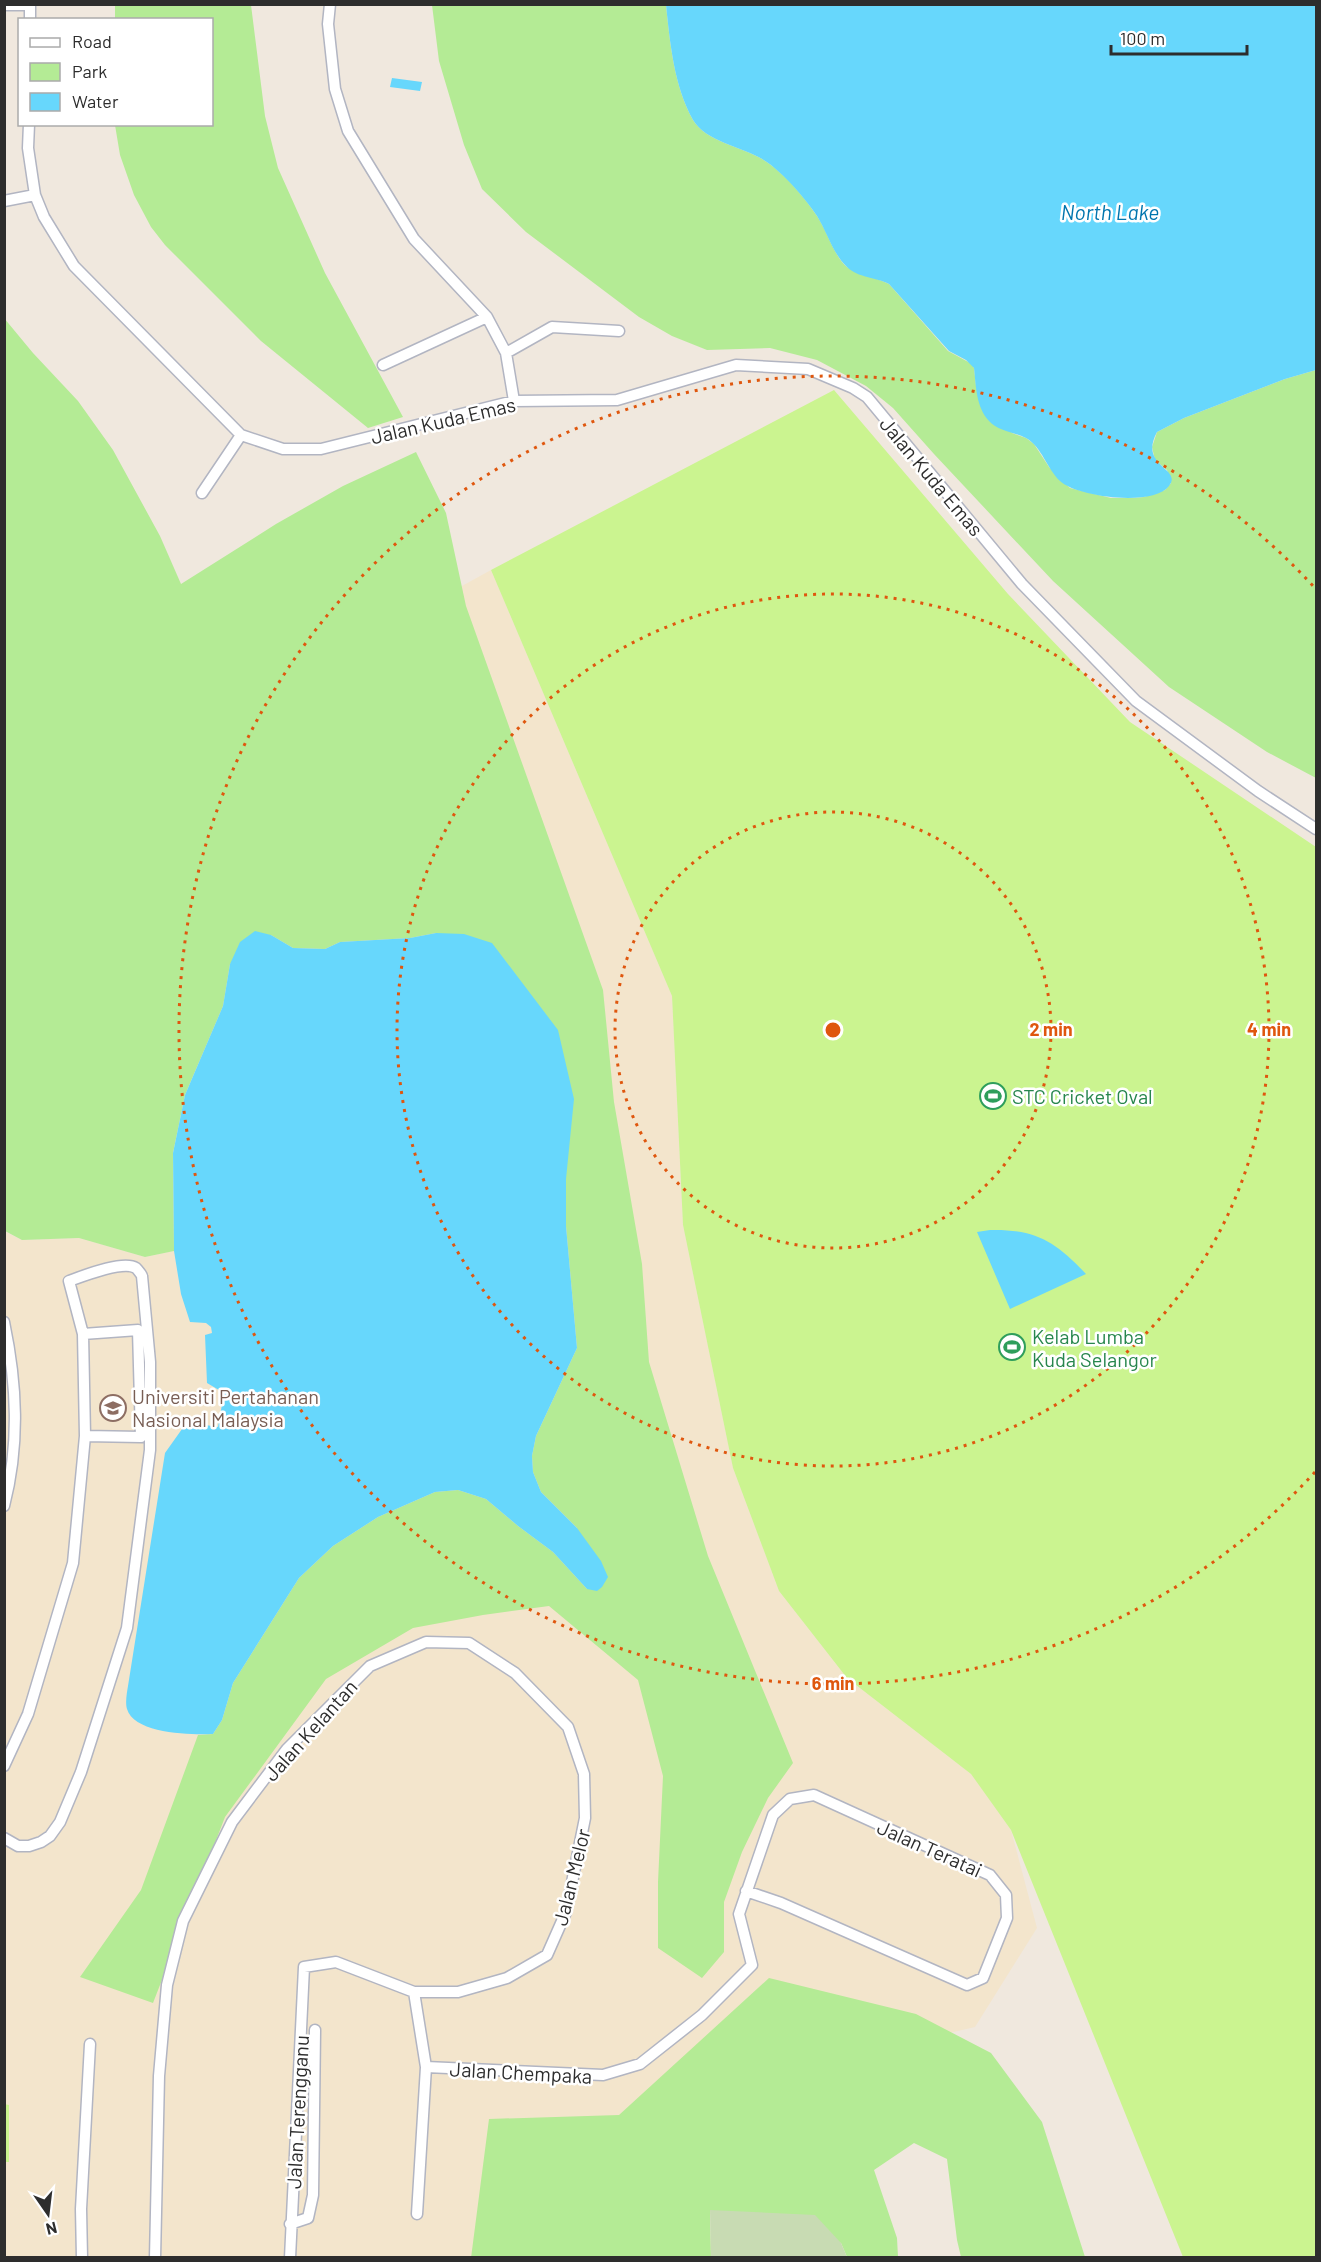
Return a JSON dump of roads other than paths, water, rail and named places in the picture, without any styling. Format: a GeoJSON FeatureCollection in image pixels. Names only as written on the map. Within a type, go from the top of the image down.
{"type":"FeatureCollection","features":[{"type":"Feature","properties":{"kind":"street"},"geometry":{"type":"LineString","coordinates":[[330,4],[328,24],[335,89],[348,131],[414,239],[487,316],[506,353],[514,402]]}},
{"type":"Feature","properties":{"kind":"street"},"geometry":{"type":"LineString","coordinates":[[4,5],[30,5]]}},
{"type":"Feature","properties":{"kind":"street","name":"Jalan Kuda Emas"},"geometry":{"type":"LineString","coordinates":[[28,126],[28,148],[35,195],[44,217],[74,266],[241,435],[283,449],[321,449],[514,402],[617,400],[736,365],[808,369],[853,388],[867,397],[1022,584],[1136,701],[1258,791],[1317,829]]}},
{"type":"Feature","properties":{"kind":"street"},"geometry":{"type":"LineString","coordinates":[[4,201],[35,195]]}},
{"type":"Feature","properties":{"kind":"street"},"geometry":{"type":"LineString","coordinates":[[383,365],[487,316]]}},
{"type":"Feature","properties":{"kind":"street"},"geometry":{"type":"LineString","coordinates":[[506,353],[552,327],[619,332]]}},
{"type":"Feature","properties":{"kind":"street"},"geometry":{"type":"LineString","coordinates":[[202,494],[241,435]]}},
{"type":"Feature","properties":{"kind":"street"},"geometry":{"type":"LineString","coordinates":[[4,1766],[28,1713],[73,1563],[85,1436],[83,1334],[69,1281],[126,1266],[136,1268],[142,1276],[150,1362],[150,1450],[128,1628],[81,1772],[60,1822],[50,1836],[29,1846],[18,1846],[4,1838]]}},
{"type":"Feature","properties":{"kind":"street"},"geometry":{"type":"LineString","coordinates":[[4,1322],[12,1362],[16,1412],[14,1453],[4,1506]]}},
{"type":"Feature","properties":{"kind":"street"},"geometry":{"type":"LineString","coordinates":[[83,1334],[138,1330],[141,1437],[85,1436]]}},
{"type":"Feature","properties":{"kind":"street","name":"Jalan Kelantan"},"geometry":{"type":"LineString","coordinates":[[156,2258],[159,2076],[166,1985],[183,1921],[232,1822],[287,1749],[370,1666],[426,1642],[470,1643],[514,1673]]}},
{"type":"Feature","properties":{"kind":"street","name":"Jalan Melor"},"geometry":{"type":"LineString","coordinates":[[304,1966],[336,1962],[414,1992],[458,1992],[507,1978],[547,1955],[566,1912],[585,1818],[584,1774],[568,1727],[514,1673]]}},
{"type":"Feature","properties":{"kind":"street","name":"Jalan Teratai"},"geometry":{"type":"LineString","coordinates":[[814,1796],[990,1875],[1006,1895],[1007,1918],[982,1978],[967,1984],[781,1903],[746,1891],[773,1815],[790,1798],[814,1796]]}},
{"type":"Feature","properties":{"kind":"street","name":"Jalan Chempaka"},"geometry":{"type":"LineString","coordinates":[[426,2067],[603,2075],[640,2064],[702,2015],[752,1965],[740,1914],[746,1891]]}},
{"type":"Feature","properties":{"kind":"street","name":"Jalan Terengganu"},"geometry":{"type":"LineString","coordinates":[[290,2258],[304,1966]]}},
{"type":"Feature","properties":{"kind":"street"},"geometry":{"type":"LineString","coordinates":[[414,1992],[426,2067],[417,2214]]}},
{"type":"Feature","properties":{"kind":"street"},"geometry":{"type":"LineString","coordinates":[[290,2224],[308,2218],[314,2195],[315,2030]]}},
{"type":"Feature","properties":{"kind":"street"},"geometry":{"type":"LineString","coordinates":[[82,2258],[81,2209],[90,2044]]}},
{"type":"Feature","properties":{"kind":"water","name":"North Lake"},"geometry":{"type":"Polygon","coordinates":[[[666,5],[1316,5],[1316,370],[1285,379],[1184,418],[1157,432],[1153,453],[1172,480],[1169,486],[1160,492],[1132,498],[1098,495],[1069,487],[1055,476],[1032,442],[997,427],[989,421],[979,403],[974,368],[966,360],[949,351],[889,284],[851,271],[842,262],[817,216],[784,176],[762,159],[718,140],[699,128],[687,107],[677,79],[666,5]]]}},
{"type":"Feature","properties":{"kind":"water"},"geometry":{"type":"Polygon","coordinates":[[[392,78],[422,82],[420,91],[390,87],[392,78]]]}},
{"type":"Feature","properties":{"kind":"water"},"geometry":{"type":"Polygon","coordinates":[[[255,931],[271,935],[293,948],[325,949],[340,942],[410,938],[436,933],[464,934],[492,943],[558,1030],[574,1099],[566,1179],[566,1226],[577,1348],[536,1436],[532,1456],[533,1472],[541,1492],[577,1528],[601,1561],[608,1577],[597,1591],[587,1589],[553,1552],[486,1499],[458,1490],[435,1492],[378,1517],[333,1546],[299,1578],[233,1683],[222,1720],[213,1734],[178,1733],[140,1724],[132,1717],[126,1704],[165,1453],[187,1422],[218,1427],[224,1393],[207,1383],[205,1335],[212,1333],[211,1327],[206,1323],[190,1322],[181,1294],[174,1251],[173,1153],[185,1095],[223,1006],[230,964],[240,942],[255,931]]]}},
{"type":"Feature","properties":{"kind":"water"},"geometry":{"type":"Polygon","coordinates":[[[990,1230],[1020,1232],[1043,1239],[1064,1253],[1086,1274],[1010,1309],[977,1232],[990,1230]]]}},
{"type":"Feature","properties":{"kind":"place","name":"STC Cricket Oval"},"geometry":{"type":"Point","coordinates":[993,1096]}},
{"type":"Feature","properties":{"kind":"place","name":"Kelab Lumba Kuda Selangor"},"geometry":{"type":"Point","coordinates":[1012,1347]}},
{"type":"Feature","properties":{"kind":"place","name":"Universiti Pertahanan Nasional Malaysia"},"geometry":{"type":"Point","coordinates":[113,1408]}}]}
